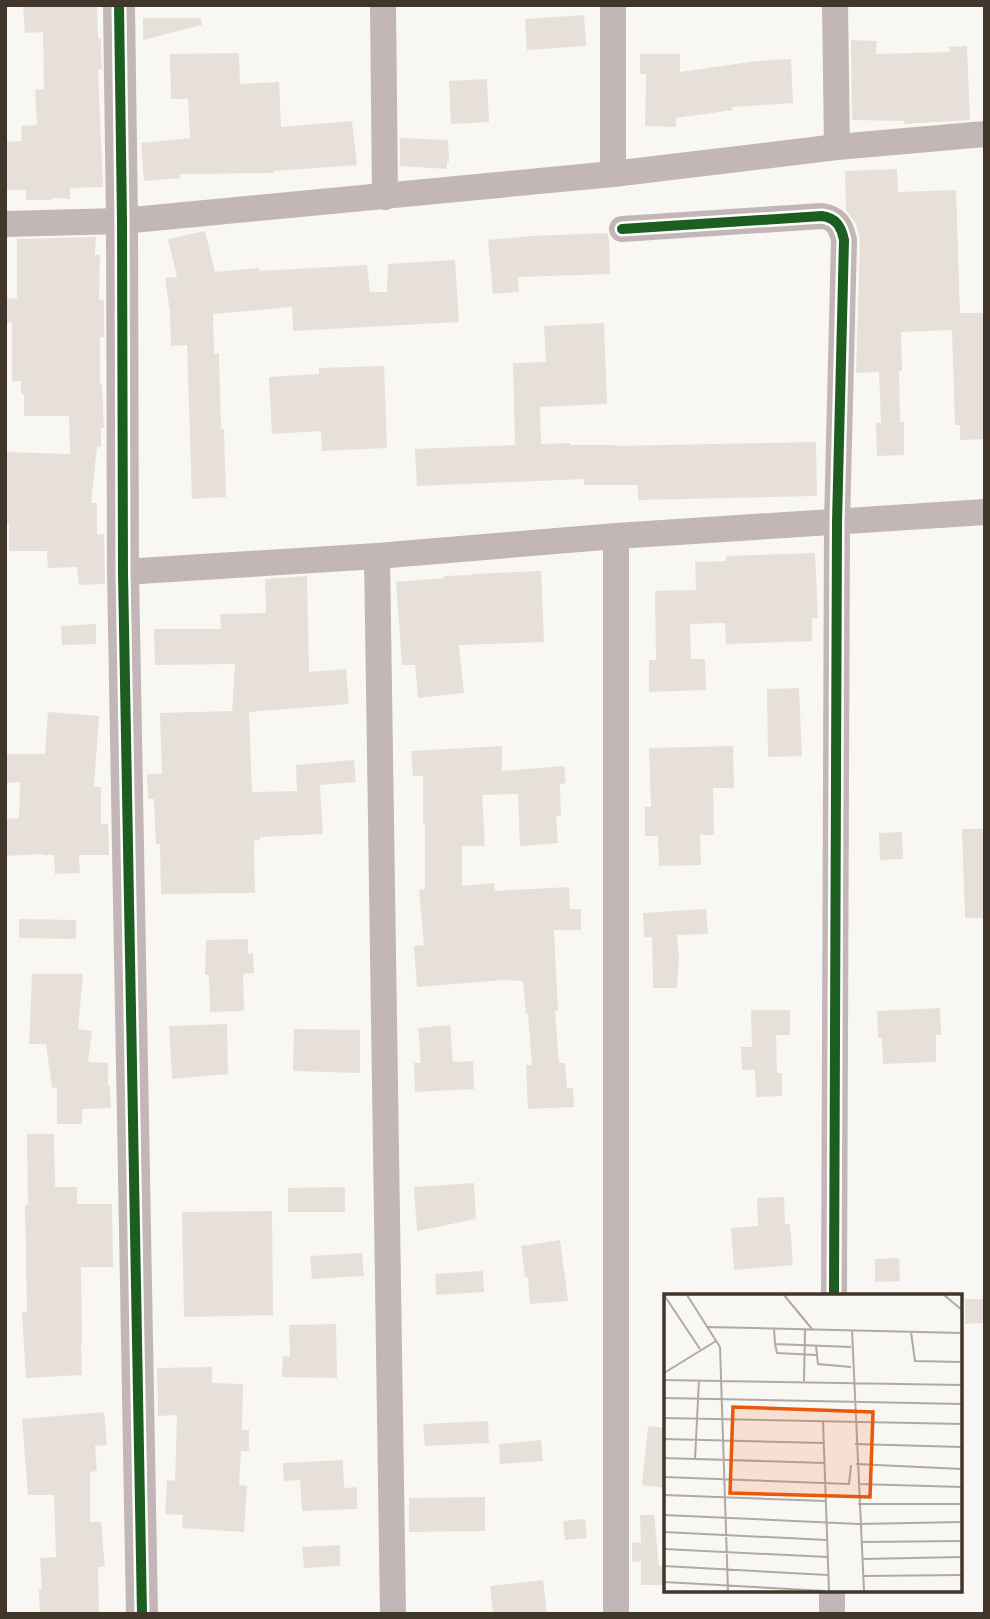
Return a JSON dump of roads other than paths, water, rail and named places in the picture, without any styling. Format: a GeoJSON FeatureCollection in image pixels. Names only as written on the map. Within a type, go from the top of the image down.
{"type":"FeatureCollection","features":[{"type":"Feature","properties":{"kind":"street"},"geometry":{"type":"LineString","coordinates":[[119,5],[123,572],[142,1614]]}},
{"type":"Feature","properties":{"kind":"street"},"geometry":{"type":"LineString","coordinates":[[383,5],[385,197]]}},
{"type":"Feature","properties":{"kind":"street"},"geometry":{"type":"LineString","coordinates":[[613,5],[613,174]]}},
{"type":"Feature","properties":{"kind":"street"},"geometry":{"type":"LineString","coordinates":[[835,5],[837,146]]}},
{"type":"Feature","properties":{"kind":"street"},"geometry":{"type":"LineString","coordinates":[[5,224],[122,221],[385,197],[613,174],[837,146],[985,134]]}},
{"type":"Feature","properties":{"kind":"street"},"geometry":{"type":"LineString","coordinates":[[622,229],[822,216],[830,217],[836,222],[844,240],[837,522],[834,1294]]}},
{"type":"Feature","properties":{"kind":"street"},"geometry":{"type":"LineString","coordinates":[[123,572],[985,512]]}},
{"type":"Feature","properties":{"kind":"street"},"geometry":{"type":"LineString","coordinates":[[616,537],[616,1614]]}},
{"type":"Feature","properties":{"kind":"street"},"geometry":{"type":"LineString","coordinates":[[377,556],[393,1614]]}},
{"type":"Feature","properties":{"kind":"street"},"geometry":{"type":"LineString","coordinates":[[832,1591],[832,1614]]}}]}
